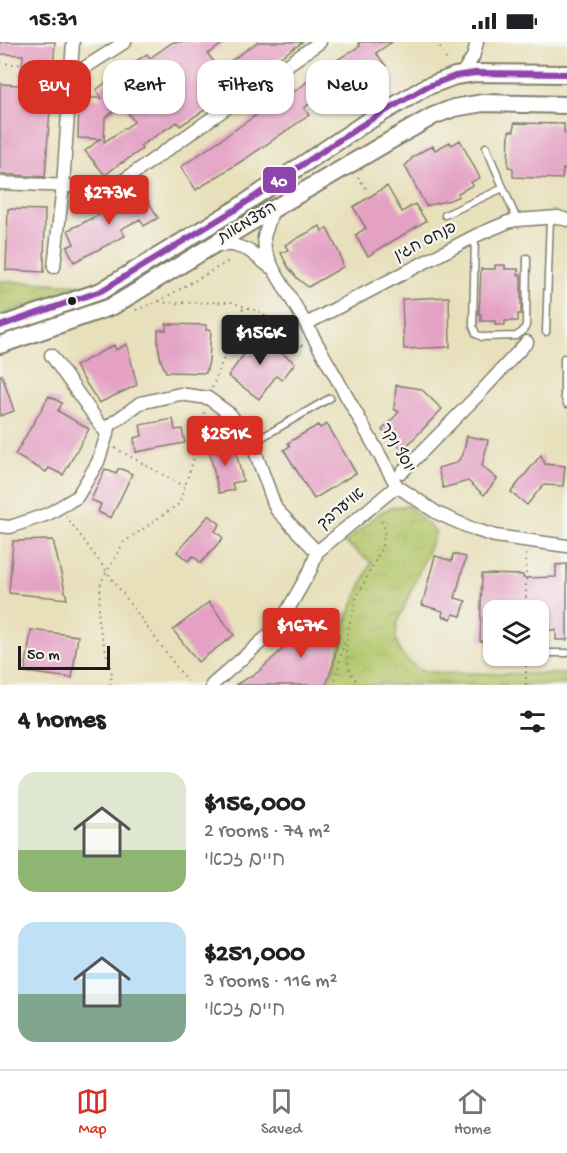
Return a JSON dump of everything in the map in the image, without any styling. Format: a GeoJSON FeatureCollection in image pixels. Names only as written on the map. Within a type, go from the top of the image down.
{"type":"FeatureCollection","features":[{"type":"Feature","properties":{"kind":"main road","name":"העצמאות"},"geometry":{"type":"LineString","coordinates":[[0,326],[101,291],[236,209],[362,125],[426,87],[475,73],[567,74]]}},
{"type":"Feature","properties":{"kind":"main road","name":"העצמאות"},"geometry":{"type":"LineString","coordinates":[[0,345],[113,306],[433,116],[454,108],[483,103],[567,105]]}},
{"type":"Feature","properties":{"kind":"street"},"geometry":{"type":"LineString","coordinates":[[72,60],[73,42]]}},
{"type":"Feature","properties":{"kind":"street"},"geometry":{"type":"LineString","coordinates":[[91,61],[125,42]]}},
{"type":"Feature","properties":{"kind":"street"},"geometry":{"type":"LineString","coordinates":[[0,183],[92,188],[120,183],[320,42]]}},
{"type":"Feature","properties":{"kind":"street"},"geometry":{"type":"LineString","coordinates":[[458,76],[473,57],[478,42]]}},
{"type":"Feature","properties":{"kind":"street"},"geometry":{"type":"LineString","coordinates":[[478,42],[477,57],[490,73]]}},
{"type":"Feature","properties":{"kind":"street"},"geometry":{"type":"LineString","coordinates":[[54,267],[68,114]]}},
{"type":"Feature","properties":{"kind":"street","name":"יוסף נקר"},"geometry":{"type":"LineString","coordinates":[[273,209],[264,237],[265,250],[274,270],[397,486],[437,513],[473,529],[495,536],[567,546]]}},
{"type":"Feature","properties":{"kind":"street","name":"פנחס חגין"},"geometry":{"type":"LineString","coordinates":[[306,324],[475,236],[517,220],[558,217],[567,220]]}},
{"type":"Feature","properties":{"kind":"street","name":"יוסף נקר"},"geometry":{"type":"LineString","coordinates":[[214,245],[233,245],[248,250],[274,270]]}},
{"type":"Feature","properties":{"kind":"street"},"geometry":{"type":"LineString","coordinates":[[402,472],[527,342]]}},
{"type":"Feature","properties":{"kind":"street"},"geometry":{"type":"LineString","coordinates":[[51,355],[104,436]]}},
{"type":"Feature","properties":{"kind":"street"},"geometry":{"type":"LineString","coordinates":[[0,526],[10,527],[48,514],[77,497],[98,462],[104,436],[110,425],[140,403],[180,394],[208,398],[230,414],[252,443],[276,509],[317,552]]}},
{"type":"Feature","properties":{"kind":"street","name":"אויערבך"},"geometry":{"type":"LineString","coordinates":[[212,685],[278,627],[311,569],[317,552],[397,486]]}},
{"type":"Feature","properties":{"kind":"lane"},"geometry":{"type":"LineString","coordinates":[[486,147],[517,220]]}},
{"type":"Feature","properties":{"kind":"lane"},"geometry":{"type":"LineString","coordinates":[[445,215],[503,188]]}},
{"type":"Feature","properties":{"kind":"lane"},"geometry":{"type":"LineString","coordinates":[[546,332],[550,217]]}},
{"type":"Feature","properties":{"kind":"lane"},"geometry":{"type":"LineString","coordinates":[[475,236],[473,326],[476,333],[482,337],[516,336],[526,326],[527,258]]}},
{"type":"Feature","properties":{"kind":"lane"},"geometry":{"type":"LineString","coordinates":[[564,358],[564,396],[567,404]]}},
{"type":"Feature","properties":{"kind":"lane"},"geometry":{"type":"LineString","coordinates":[[252,443],[330,398]]}},
{"type":"Feature","properties":{"kind":"lane"},"geometry":{"type":"LineString","coordinates":[[549,653],[567,652]]}},
{"type":"Feature","properties":{"kind":"path"},"geometry":{"type":"LineString","coordinates":[[437,42],[458,76]]}},
{"type":"Feature","properties":{"kind":"path"},"geometry":{"type":"LineString","coordinates":[[0,63],[18,65]]}},
{"type":"Feature","properties":{"kind":"path"},"geometry":{"type":"LineString","coordinates":[[358,177],[368,190]]}},
{"type":"Feature","properties":{"kind":"path"},"geometry":{"type":"LineString","coordinates":[[229,261],[159,301],[167,303],[232,302],[244,306],[259,312],[287,330],[309,353]]}},
{"type":"Feature","properties":{"kind":"path"},"geometry":{"type":"LineString","coordinates":[[110,685],[112,674],[98,622],[100,582],[124,542],[179,504],[195,455],[208,398],[244,306]]}},
{"type":"Feature","properties":{"kind":"path"},"geometry":{"type":"LineString","coordinates":[[104,436],[185,487]]}},
{"type":"Feature","properties":{"kind":"path"},"geometry":{"type":"LineString","coordinates":[[64,514],[187,681]]}},
{"type":"Feature","properties":{"kind":"path"},"geometry":{"type":"LineString","coordinates":[[334,685],[356,599],[382,546],[385,530],[378,514]]}},
{"type":"Feature","properties":{"kind":"path"},"geometry":{"type":"LineString","coordinates":[[526,553],[526,600]]}},
{"type":"Feature","properties":{"kind":"path"},"geometry":{"type":"LineString","coordinates":[[346,634],[346,655],[350,672],[358,685]]}},
{"type":"Feature","properties":{"kind":"path"},"geometry":{"type":"LineString","coordinates":[[526,666],[526,685]]}},
{"type":"Feature","properties":{"kind":"green space"},"geometry":{"type":"Polygon","coordinates":[[[0,281],[85,285],[0,316],[0,281]]]}},
{"type":"Feature","properties":{"kind":"green space"},"geometry":{"type":"Polygon","coordinates":[[[408,506],[436,532],[397,624],[396,639],[400,652],[407,660],[420,670],[442,673],[567,674],[567,685],[327,685],[336,662],[344,625],[371,562],[345,543],[378,514],[392,507],[408,506]]]}},
{"type":"Feature","properties":{"kind":"building"},"geometry":{"type":"Polygon","coordinates":[[[0,42],[55,42],[54,60],[23,60],[23,55],[0,54],[0,42]]]}},
{"type":"Feature","properties":{"kind":"building"},"geometry":{"type":"Polygon","coordinates":[[[173,42],[225,42],[208,54],[212,60],[197,60],[199,114],[180,126],[177,122],[140,146],[142,149],[105,175],[85,151],[100,139],[78,138],[79,114],[91,114],[91,98],[102,98],[96,90],[103,85],[103,114],[110,114],[105,118],[104,142],[134,122],[129,114],[185,114],[185,60],[138,60],[147,54],[150,58],[173,42]]]}},
{"type":"Feature","properties":{"kind":"building"},"geometry":{"type":"Polygon","coordinates":[[[258,42],[303,42],[276,60],[232,60],[258,42]]]}},
{"type":"Feature","properties":{"kind":"building"},"geometry":{"type":"Polygon","coordinates":[[[358,42],[392,42],[376,53],[381,60],[337,60],[360,46],[358,42]]]}},
{"type":"Feature","properties":{"kind":"building"},"geometry":{"type":"Polygon","coordinates":[[[306,83],[306,107],[304,108],[306,114],[309,115],[196,190],[181,167],[258,114],[294,114],[294,92],[306,83]]]}},
{"type":"Feature","properties":{"kind":"building"},"geometry":{"type":"Polygon","coordinates":[[[0,84],[18,85],[18,114],[50,114],[45,177],[0,174],[0,84]]]}},
{"type":"Feature","properties":{"kind":"building"},"geometry":{"type":"Polygon","coordinates":[[[514,123],[564,124],[564,133],[567,133],[567,169],[563,169],[562,179],[513,177],[513,168],[508,167],[509,131],[514,131],[514,123]]]}},
{"type":"Feature","properties":{"kind":"building"},"geometry":{"type":"Polygon","coordinates":[[[460,140],[480,178],[471,182],[473,185],[458,193],[459,196],[426,206],[405,166],[424,150],[433,146],[435,150],[450,142],[452,145],[460,140]]]}},
{"type":"Feature","properties":{"kind":"building"},"geometry":{"type":"Polygon","coordinates":[[[387,186],[402,212],[415,204],[426,221],[368,256],[355,235],[366,228],[353,207],[387,186]]]}},
{"type":"Feature","properties":{"kind":"building"},"geometry":{"type":"Polygon","coordinates":[[[142,190],[158,218],[144,226],[140,219],[121,229],[125,236],[74,262],[67,247],[74,244],[68,230],[110,209],[112,212],[131,202],[128,198],[142,190]]]}},
{"type":"Feature","properties":{"kind":"building"},"geometry":{"type":"Polygon","coordinates":[[[8,209],[45,210],[44,272],[6,270],[8,209]]]}},
{"type":"Feature","properties":{"kind":"building"},"geometry":{"type":"Polygon","coordinates":[[[320,226],[322,231],[327,228],[343,267],[308,287],[288,267],[281,253],[288,250],[285,245],[320,226]]]}},
{"type":"Feature","properties":{"kind":"building"},"geometry":{"type":"Polygon","coordinates":[[[495,265],[505,265],[505,269],[518,269],[518,275],[521,275],[521,314],[518,314],[518,321],[505,321],[505,325],[495,325],[495,321],[481,321],[481,314],[479,314],[481,269],[495,269],[495,265]]]}},
{"type":"Feature","properties":{"kind":"building"},"geometry":{"type":"Polygon","coordinates":[[[449,297],[450,347],[404,349],[402,299],[449,297]]]}},
{"type":"Feature","properties":{"kind":"building"},"geometry":{"type":"Polygon","coordinates":[[[166,324],[206,325],[206,330],[211,330],[206,373],[166,372],[161,361],[158,330],[166,330],[166,324]]]}},
{"type":"Feature","properties":{"kind":"building"},"geometry":{"type":"Polygon","coordinates":[[[252,331],[295,363],[282,380],[276,376],[259,399],[228,376],[245,353],[239,349],[252,331]]]}},
{"type":"Feature","properties":{"kind":"building"},"geometry":{"type":"Polygon","coordinates":[[[127,344],[137,385],[99,403],[75,366],[114,345],[116,350],[127,344]]]}},
{"type":"Feature","properties":{"kind":"building"},"geometry":{"type":"Polygon","coordinates":[[[0,375],[2,375],[14,411],[0,416],[0,375]]]}},
{"type":"Feature","properties":{"kind":"building"},"geometry":{"type":"Polygon","coordinates":[[[396,385],[421,389],[442,409],[403,450],[382,430],[399,412],[394,409],[396,385]]]}},
{"type":"Feature","properties":{"kind":"building"},"geometry":{"type":"Polygon","coordinates":[[[49,396],[62,403],[58,411],[89,429],[63,475],[49,468],[46,472],[15,455],[49,396]]]}},
{"type":"Feature","properties":{"kind":"building"},"geometry":{"type":"Polygon","coordinates":[[[173,419],[175,430],[182,429],[185,443],[136,452],[134,438],[142,436],[140,425],[173,419]]]}},
{"type":"Feature","properties":{"kind":"building"},"geometry":{"type":"Polygon","coordinates":[[[327,424],[356,473],[314,499],[284,450],[290,446],[288,443],[299,436],[318,425],[320,428],[327,424]]]}},
{"type":"Feature","properties":{"kind":"building"},"geometry":{"type":"Polygon","coordinates":[[[467,436],[488,440],[482,466],[497,479],[484,495],[468,481],[443,488],[438,468],[456,463],[463,455],[467,436]]]}},
{"type":"Feature","properties":{"kind":"building"},"geometry":{"type":"Polygon","coordinates":[[[222,443],[224,451],[235,448],[243,481],[232,483],[234,490],[219,493],[208,446],[222,443]]]}},
{"type":"Feature","properties":{"kind":"building"},"geometry":{"type":"Polygon","coordinates":[[[541,455],[545,464],[565,466],[563,486],[543,485],[527,505],[511,492],[541,455]]]}},
{"type":"Feature","properties":{"kind":"building"},"geometry":{"type":"Polygon","coordinates":[[[105,469],[116,474],[118,469],[122,469],[132,474],[111,518],[98,512],[101,504],[91,500],[105,469]]]}},
{"type":"Feature","properties":{"kind":"building"},"geometry":{"type":"Polygon","coordinates":[[[209,515],[220,524],[215,531],[223,538],[201,563],[193,556],[188,561],[177,552],[209,515]]]}},
{"type":"Feature","properties":{"kind":"building"},"geometry":{"type":"Polygon","coordinates":[[[53,540],[67,599],[9,593],[13,541],[53,540]]]}},
{"type":"Feature","properties":{"kind":"building"},"geometry":{"type":"Polygon","coordinates":[[[453,554],[466,557],[455,598],[466,601],[461,616],[453,614],[451,619],[442,616],[443,611],[422,605],[435,556],[452,561],[453,554]]]}},
{"type":"Feature","properties":{"kind":"building"},"geometry":{"type":"Polygon","coordinates":[[[567,564],[567,640],[556,640],[556,630],[549,630],[549,600],[483,600],[483,641],[480,641],[482,574],[523,575],[523,578],[556,577],[556,565],[567,564]]]}},
{"type":"Feature","properties":{"kind":"building"},"geometry":{"type":"Polygon","coordinates":[[[209,602],[234,635],[198,662],[173,630],[209,602]]]}},
{"type":"Feature","properties":{"kind":"building"},"geometry":{"type":"Polygon","coordinates":[[[305,618],[339,635],[326,685],[235,685],[257,673],[288,644],[305,618]]]}},
{"type":"Feature","properties":{"kind":"building"},"geometry":{"type":"Polygon","coordinates":[[[31,630],[78,636],[72,678],[25,672],[31,630]]]}},
{"type":"Feature","properties":{"kind":"transit line","name":"40"},"geometry":{"type":"LineString","coordinates":[[0,326],[101,291],[236,209],[362,125],[426,87],[455,76],[475,73],[567,74]]}}]}
